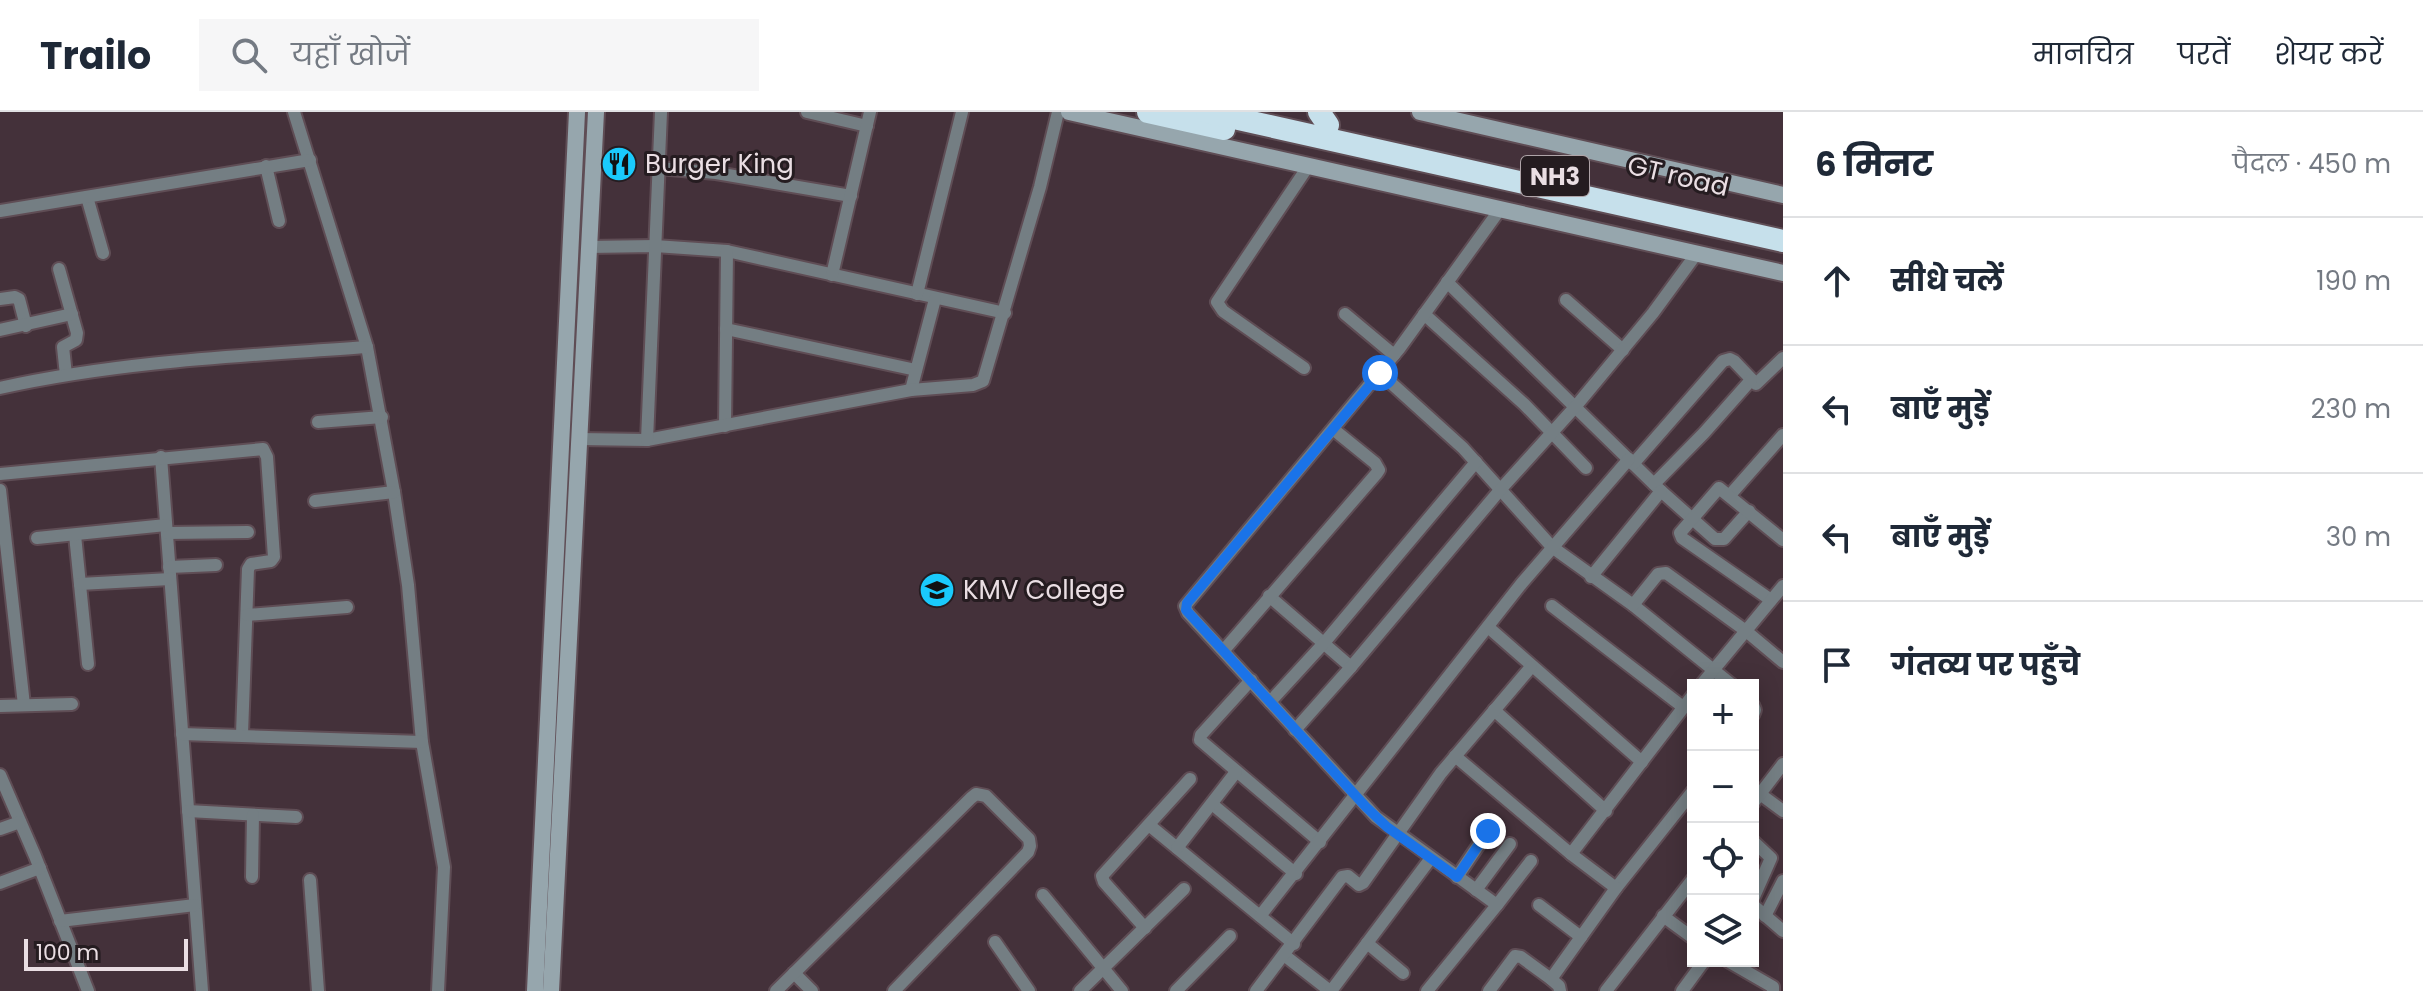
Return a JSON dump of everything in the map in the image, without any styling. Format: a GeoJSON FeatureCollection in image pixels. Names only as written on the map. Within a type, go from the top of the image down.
{"type":"FeatureCollection","features":[{"type":"Feature","properties":{"kind":"highway"},"geometry":{"type":"LineString","coordinates":[[1148,112],[1320,150],[1346,145]]}},
{"type":"Feature","properties":{"kind":"highway","name":"NH3"},"geometry":{"type":"LineString","coordinates":[[1207,112],[1346,145]]}},
{"type":"Feature","properties":{"kind":"highway","name":"NH3"},"geometry":{"type":"LineString","coordinates":[[1274,112],[1323,118]]}},
{"type":"Feature","properties":{"kind":"highway","name":"GT road"},"geometry":{"type":"LineString","coordinates":[[1323,118],[1783,228]]}},
{"type":"Feature","properties":{"kind":"highway","name":"GT road"},"geometry":{"type":"LineString","coordinates":[[1346,145],[1783,241]]}},
{"type":"Feature","properties":{"kind":"main road"},"geometry":{"type":"LineString","coordinates":[[551,991],[550,849],[565,326],[577,112]]}},
{"type":"Feature","properties":{"kind":"main road"},"geometry":{"type":"LineString","coordinates":[[535,991],[550,849],[579,439],[596,112]]}},
{"type":"Feature","properties":{"kind":"main road"},"geometry":{"type":"LineString","coordinates":[[1069,112],[1783,273]]}},
{"type":"Feature","properties":{"kind":"main road"},"geometry":{"type":"LineString","coordinates":[[1420,112],[1783,195]]}},
{"type":"Feature","properties":{"kind":"main road"},"geometry":{"type":"LineString","coordinates":[[571,220],[589,221]]}},
{"type":"Feature","properties":{"kind":"main road"},"geometry":{"type":"LineString","coordinates":[[565,326],[584,327]]}},
{"type":"Feature","properties":{"kind":"street"},"geometry":{"type":"LineString","coordinates":[[294,112],[367,347],[382,417],[408,585],[422,742],[444,867],[438,991]]}},
{"type":"Feature","properties":{"kind":"street"},"geometry":{"type":"LineString","coordinates":[[647,440],[661,112]]}},
{"type":"Feature","properties":{"kind":"street"},"geometry":{"type":"LineString","coordinates":[[807,112],[867,126]]}},
{"type":"Feature","properties":{"kind":"street"},"geometry":{"type":"LineString","coordinates":[[832,275],[870,112]]}},
{"type":"Feature","properties":{"kind":"street"},"geometry":{"type":"LineString","coordinates":[[917,294],[962,112]]}},
{"type":"Feature","properties":{"kind":"street"},"geometry":{"type":"LineString","coordinates":[[579,439],[647,440],[911,390],[973,385],[983,381],[1005,313],[1058,112]]}},
{"type":"Feature","properties":{"kind":"street"},"geometry":{"type":"LineString","coordinates":[[0,211],[310,160]]}},
{"type":"Feature","properties":{"kind":"street"},"geometry":{"type":"LineString","coordinates":[[1304,368],[1223,311],[1217,302],[1309,165]]}},
{"type":"Feature","properties":{"kind":"street"},"geometry":{"type":"LineString","coordinates":[[266,166],[279,221]]}},
{"type":"Feature","properties":{"kind":"street"},"geometry":{"type":"LineString","coordinates":[[659,168],[716,173],[851,196]]}},
{"type":"Feature","properties":{"kind":"street"},"geometry":{"type":"LineString","coordinates":[[87,197],[103,253]]}},
{"type":"Feature","properties":{"kind":"street"},"geometry":{"type":"LineString","coordinates":[[1497,905],[1397,834],[1354,796],[1188,613],[1185,606],[1380,373],[1501,208]]}},
{"type":"Feature","properties":{"kind":"street"},"geometry":{"type":"LineString","coordinates":[[588,247],[655,246],[727,251],[1005,313]]}},
{"type":"Feature","properties":{"kind":"street"},"geometry":{"type":"LineString","coordinates":[[725,426],[727,251]]}},
{"type":"Feature","properties":{"kind":"street"},"geometry":{"type":"LineString","coordinates":[[1295,730],[1576,406],[1697,253]]}},
{"type":"Feature","properties":{"kind":"street"},"geometry":{"type":"LineString","coordinates":[[59,269],[77,337],[63,347],[66,375]]}},
{"type":"Feature","properties":{"kind":"street"},"geometry":{"type":"LineString","coordinates":[[1447,282],[1657,487],[1719,541],[1749,511]]}},
{"type":"Feature","properties":{"kind":"street"},"geometry":{"type":"LineString","coordinates":[[0,299],[19,299],[26,326]]}},
{"type":"Feature","properties":{"kind":"street"},"geometry":{"type":"LineString","coordinates":[[911,390],[935,299]]}},
{"type":"Feature","properties":{"kind":"street"},"geometry":{"type":"LineString","coordinates":[[1566,300],[1623,350]]}},
{"type":"Feature","properties":{"kind":"street"},"geometry":{"type":"LineString","coordinates":[[0,330],[72,314]]}},
{"type":"Feature","properties":{"kind":"street"},"geometry":{"type":"LineString","coordinates":[[1345,314],[1394,355]]}},
{"type":"Feature","properties":{"kind":"street"},"geometry":{"type":"LineString","coordinates":[[1424,314],[1514,395],[1586,468]]}},
{"type":"Feature","properties":{"kind":"street"},"geometry":{"type":"LineString","coordinates":[[726,329],[916,370]]}},
{"type":"Feature","properties":{"kind":"street"},"geometry":{"type":"LineString","coordinates":[[0,388],[153,363],[367,347]]}},
{"type":"Feature","properties":{"kind":"street"},"geometry":{"type":"LineString","coordinates":[[1260,916],[1552,547],[1723,361],[1734,361],[1756,384],[1783,358]]}},
{"type":"Feature","properties":{"kind":"street"},"geometry":{"type":"LineString","coordinates":[[1380,373],[1476,462],[1552,547],[1633,605],[1725,679]]}},
{"type":"Feature","properties":{"kind":"street"},"geometry":{"type":"LineString","coordinates":[[1591,577],[1657,487],[1751,380]]}},
{"type":"Feature","properties":{"kind":"street"},"geometry":{"type":"LineString","coordinates":[[318,422],[382,417]]}},
{"type":"Feature","properties":{"kind":"street"},"geometry":{"type":"LineString","coordinates":[[1224,650],[1379,470],[1375,463],[1333,429]]}},
{"type":"Feature","properties":{"kind":"street"},"geometry":{"type":"LineString","coordinates":[[1730,495],[1780,444]]}},
{"type":"Feature","properties":{"kind":"street"},"geometry":{"type":"LineString","coordinates":[[0,474],[258,448],[266,452],[274,557],[271,561],[249,566],[242,734]]}},
{"type":"Feature","properties":{"kind":"street"},"geometry":{"type":"LineString","coordinates":[[161,457],[202,991]]}},
{"type":"Feature","properties":{"kind":"street"},"geometry":{"type":"LineString","coordinates":[[1270,702],[1324,643],[1476,462]]}},
{"type":"Feature","properties":{"kind":"street"},"geometry":{"type":"LineString","coordinates":[[1771,600],[1682,538],[1680,533],[1717,489],[1721,489],[1783,540]]}},
{"type":"Feature","properties":{"kind":"street"},"geometry":{"type":"LineString","coordinates":[[0,490],[24,705]]}},
{"type":"Feature","properties":{"kind":"street"},"geometry":{"type":"LineString","coordinates":[[315,501],[394,492]]}},
{"type":"Feature","properties":{"kind":"street"},"geometry":{"type":"LineString","coordinates":[[37,538],[166,529],[248,532]]}},
{"type":"Feature","properties":{"kind":"street"},"geometry":{"type":"LineString","coordinates":[[75,535],[88,664]]}},
{"type":"Feature","properties":{"kind":"street"},"geometry":{"type":"LineString","coordinates":[[80,584],[216,565]]}},
{"type":"Feature","properties":{"kind":"street"},"geometry":{"type":"LineString","coordinates":[[1633,605],[1663,572],[1746,631],[1783,662]]}},
{"type":"Feature","properties":{"kind":"street"},"geometry":{"type":"LineString","coordinates":[[1706,679],[1783,586]]}},
{"type":"Feature","properties":{"kind":"street"},"geometry":{"type":"LineString","coordinates":[[1269,596],[1351,667]]}},
{"type":"Feature","properties":{"kind":"street"},"geometry":{"type":"LineString","coordinates":[[1552,606],[1683,707]]}},
{"type":"Feature","properties":{"kind":"street"},"geometry":{"type":"LineString","coordinates":[[247,615],[347,607]]}},
{"type":"Feature","properties":{"kind":"street"},"geometry":{"type":"LineString","coordinates":[[1488,627],[1642,762]]}},
{"type":"Feature","properties":{"kind":"street"},"geometry":{"type":"LineString","coordinates":[[1256,991],[1342,877],[1348,876],[1361,884],[1455,756],[1531,667]]}},
{"type":"Feature","properties":{"kind":"street"},"geometry":{"type":"LineString","coordinates":[[1251,680],[1200,737],[1203,744],[1320,842]]}},
{"type":"Feature","properties":{"kind":"street"},"geometry":{"type":"LineString","coordinates":[[1571,854],[1687,702]]}},
{"type":"Feature","properties":{"kind":"street"},"geometry":{"type":"LineString","coordinates":[[0,706],[72,704]]}},
{"type":"Feature","properties":{"kind":"street"},"geometry":{"type":"LineString","coordinates":[[1494,710],[1606,811]]}},
{"type":"Feature","properties":{"kind":"street"},"geometry":{"type":"LineString","coordinates":[[182,734],[422,742]]}},
{"type":"Feature","properties":{"kind":"street"},"geometry":{"type":"LineString","coordinates":[[1455,756],[1616,888]]}},
{"type":"Feature","properties":{"kind":"street"},"geometry":{"type":"LineString","coordinates":[[1759,794],[1783,764]]}},
{"type":"Feature","properties":{"kind":"street"},"geometry":{"type":"LineString","coordinates":[[1177,848],[1236,772]]}},
{"type":"Feature","properties":{"kind":"street"},"geometry":{"type":"LineString","coordinates":[[0,775],[88,991]]}},
{"type":"Feature","properties":{"kind":"street"},"geometry":{"type":"LineString","coordinates":[[1145,928],[1102,876],[1190,779]]}},
{"type":"Feature","properties":{"kind":"street"},"geometry":{"type":"LineString","coordinates":[[776,991],[971,798],[981,794],[1025,835],[1030,846],[1028,852],[894,991]]}},
{"type":"Feature","properties":{"kind":"street"},"geometry":{"type":"LineString","coordinates":[[1551,979],[1616,888],[1687,799]]}},
{"type":"Feature","properties":{"kind":"street"},"geometry":{"type":"LineString","coordinates":[[1759,799],[1783,811]]}},
{"type":"Feature","properties":{"kind":"street"},"geometry":{"type":"LineString","coordinates":[[1212,804],[1296,874]]}},
{"type":"Feature","properties":{"kind":"street"},"geometry":{"type":"LineString","coordinates":[[188,811],[296,817]]}},
{"type":"Feature","properties":{"kind":"street"},"geometry":{"type":"LineString","coordinates":[[252,877],[253,815]]}},
{"type":"Feature","properties":{"kind":"street"},"geometry":{"type":"LineString","coordinates":[[0,829],[20,822]]}},
{"type":"Feature","properties":{"kind":"street"},"geometry":{"type":"LineString","coordinates":[[1149,825],[1294,944]]}},
{"type":"Feature","properties":{"kind":"street"},"geometry":{"type":"LineString","coordinates":[[1457,877],[1488,831]]}},
{"type":"Feature","properties":{"kind":"street"},"geometry":{"type":"LineString","coordinates":[[1476,890],[1510,844]]}},
{"type":"Feature","properties":{"kind":"street"},"geometry":{"type":"LineString","coordinates":[[1759,847],[1771,858],[1759,885]]}},
{"type":"Feature","properties":{"kind":"street"},"geometry":{"type":"LineString","coordinates":[[1284,955],[1330,991],[1431,858]]}},
{"type":"Feature","properties":{"kind":"street"},"geometry":{"type":"LineString","coordinates":[[1427,991],[1531,861]]}},
{"type":"Feature","properties":{"kind":"street"},"geometry":{"type":"LineString","coordinates":[[0,883],[40,868]]}},
{"type":"Feature","properties":{"kind":"street"},"geometry":{"type":"LineString","coordinates":[[310,880],[318,991]]}},
{"type":"Feature","properties":{"kind":"street"},"geometry":{"type":"LineString","coordinates":[[1765,916],[1780,897],[1783,881]]}},
{"type":"Feature","properties":{"kind":"street"},"geometry":{"type":"LineString","coordinates":[[1606,991],[1687,886]]}},
{"type":"Feature","properties":{"kind":"street"},"geometry":{"type":"LineString","coordinates":[[1080,991],[1184,889]]}},
{"type":"Feature","properties":{"kind":"street"},"geometry":{"type":"LineString","coordinates":[[1043,895],[1122,991]]}},
{"type":"Feature","properties":{"kind":"street"},"geometry":{"type":"LineString","coordinates":[[60,921],[195,905]]}},
{"type":"Feature","properties":{"kind":"street"},"geometry":{"type":"LineString","coordinates":[[1539,905],[1581,937]]}},
{"type":"Feature","properties":{"kind":"street"},"geometry":{"type":"LineString","coordinates":[[1759,910],[1783,931]]}},
{"type":"Feature","properties":{"kind":"street"},"geometry":{"type":"LineString","coordinates":[[1663,916],[1687,934]]}},
{"type":"Feature","properties":{"kind":"street"},"geometry":{"type":"LineString","coordinates":[[1176,991],[1230,936]]}},
{"type":"Feature","properties":{"kind":"street"},"geometry":{"type":"LineString","coordinates":[[995,942],[1029,991]]}},
{"type":"Feature","properties":{"kind":"street"},"geometry":{"type":"LineString","coordinates":[[1367,943],[1403,973]]}},
{"type":"Feature","properties":{"kind":"street"},"geometry":{"type":"LineString","coordinates":[[1489,991],[1515,956],[1551,979],[1560,991]]}},
{"type":"Feature","properties":{"kind":"street"},"geometry":{"type":"LineString","coordinates":[[1682,991],[1700,967]]}},
{"type":"Feature","properties":{"kind":"street"},"geometry":{"type":"LineString","coordinates":[[1738,967],[1773,987],[1773,991]]}},
{"type":"Feature","properties":{"kind":"street"},"geometry":{"type":"LineString","coordinates":[[794,973],[812,991]]}},
{"type":"Feature","properties":{"kind":"street"},"geometry":{"type":"LineString","coordinates":[[1010,991],[1020,980]]}},
{"type":"Feature","properties":{"kind":"place","name":"Burger King"},"geometry":{"type":"Point","coordinates":[619,164]}},
{"type":"Feature","properties":{"kind":"place","name":"KMV College"},"geometry":{"type":"Point","coordinates":[937,590]}},
{"type":"Feature","properties":{"kind":"route"},"geometry":{"type":"LineString","coordinates":[[1380,373],[1185,606],[1354,796],[1387,827],[1457,877],[1488,831]]}}]}
